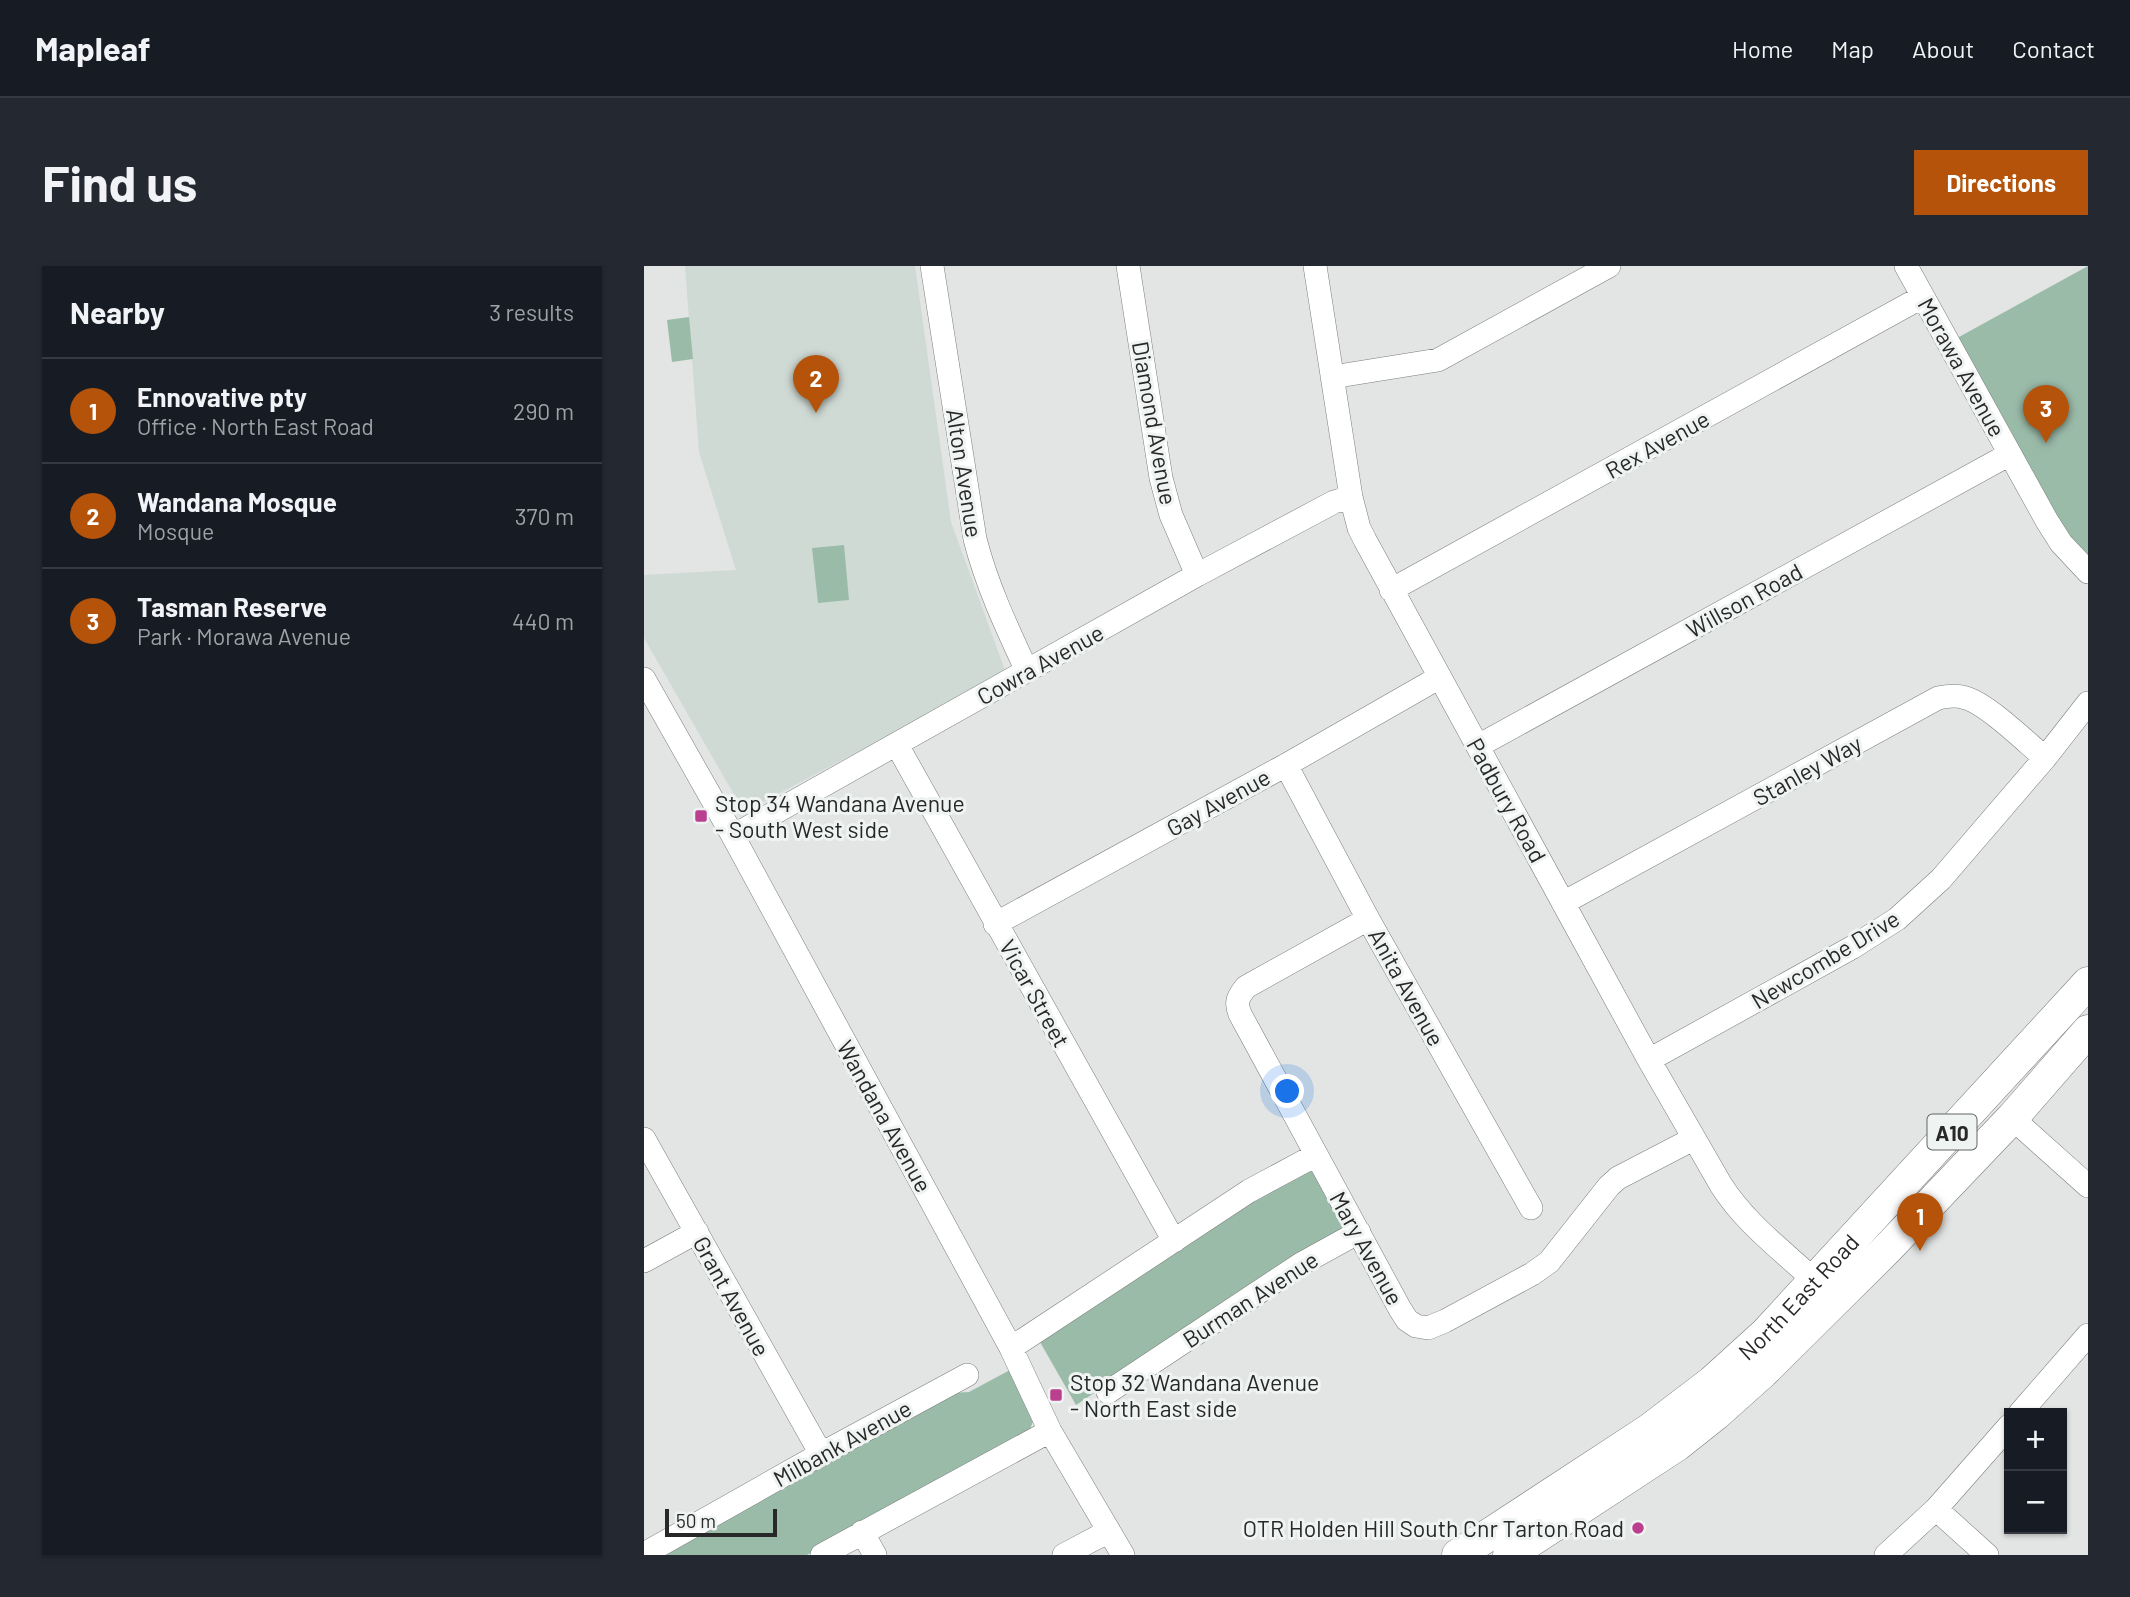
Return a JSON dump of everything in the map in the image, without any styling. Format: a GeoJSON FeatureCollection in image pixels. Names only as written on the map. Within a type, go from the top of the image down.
{"type":"FeatureCollection","features":[{"type":"Feature","properties":{"kind":"highway","name":"North East Road"},"geometry":{"type":"LineString","coordinates":[[1527,1541],[1649,1430],[1712,1382],[1766,1333],[2088,983]]}},
{"type":"Feature","properties":{"kind":"highway","name":"North East Road"},"geometry":{"type":"LineString","coordinates":[[1458,1555],[1527,1541],[1677,1445],[1726,1406],[1887,1249],[2012,1118],[2088,1031]]}},
{"type":"Feature","properties":{"kind":"highway"},"geometry":{"type":"LineString","coordinates":[[1814,1322],[1815,1281],[1838,1278],[1887,1249]]}},
{"type":"Feature","properties":{"kind":"street","name":"Alton Avenue"},"geometry":{"type":"LineString","coordinates":[[932,266],[975,540],[994,601],[1027,671]]}},
{"type":"Feature","properties":{"kind":"street","name":"Diamond Avenue"},"geometry":{"type":"LineString","coordinates":[[1128,266],[1161,478],[1171,515],[1197,575]]}},
{"type":"Feature","properties":{"kind":"street","name":"Padbury Road"},"geometry":{"type":"LineString","coordinates":[[1315,266],[1351,497],[1359,528],[1693,1139],[1732,1202],[1815,1281]]}},
{"type":"Feature","properties":{"kind":"street"},"geometry":{"type":"LineString","coordinates":[[1332,377],[1438,360],[1609,266]]}},
{"type":"Feature","properties":{"kind":"street","name":"Morawa Avenue"},"geometry":{"type":"LineString","coordinates":[[1906,266],[2061,543],[2088,572]]}},
{"type":"Feature","properties":{"kind":"street","name":"Rex Avenue"},"geometry":{"type":"LineString","coordinates":[[1391,590],[1923,297]]}},
{"type":"Feature","properties":{"kind":"street","name":"Willson Road"},"geometry":{"type":"LineString","coordinates":[[1478,746],[2010,454]]}},
{"type":"Feature","properties":{"kind":"street","name":"Cowra Avenue"},"geometry":{"type":"LineString","coordinates":[[733,836],[1197,575],[1334,502],[1351,497]]}},
{"type":"Feature","properties":{"kind":"street","name":"Gay Avenue"},"geometry":{"type":"LineString","coordinates":[[995,923],[1286,765],[1440,677]]}},
{"type":"Feature","properties":{"kind":"street","name":"Wandana Avenue"},"geometry":{"type":"LineString","coordinates":[[644,679],[733,836],[1011,1348],[1050,1431],[1123,1555]]}},
{"type":"Feature","properties":{"kind":"street","name":"Stanley Way"},"geometry":{"type":"LineString","coordinates":[[1563,903],[1938,698],[1964,697],[1979,704],[2045,758]]}},
{"type":"Feature","properties":{"kind":"street","name":"Newcombe Drive"},"geometry":{"type":"LineString","coordinates":[[1649,1060],[1853,947],[1897,919],[1941,879],[2045,758],[2088,703]]}},
{"type":"Feature","properties":{"kind":"street","name":"Vicar Street"},"geometry":{"type":"LineString","coordinates":[[897,744],[1174,1241]]}},
{"type":"Feature","properties":{"kind":"street","name":"Anita Avenue"},"geometry":{"type":"LineString","coordinates":[[1286,765],[1368,919],[1531,1208]]}},
{"type":"Feature","properties":{"kind":"street","name":"Mary Avenue"},"geometry":{"type":"LineString","coordinates":[[1368,919],[1246,987],[1236,1004],[1407,1320],[1416,1326],[1428,1328],[1522,1280],[1549,1262],[1618,1178],[1693,1139]]}},
{"type":"Feature","properties":{"kind":"street"},"geometry":{"type":"LineString","coordinates":[[2012,1118],[2088,1186]]}},
{"type":"Feature","properties":{"kind":"street","name":"Grant Avenue"},"geometry":{"type":"LineString","coordinates":[[644,1139],[821,1454]]}},
{"type":"Feature","properties":{"kind":"street"},"geometry":{"type":"LineString","coordinates":[[1011,1348],[1249,1191],[1316,1155]]}},
{"type":"Feature","properties":{"kind":"street","name":"Burman Avenue"},"geometry":{"type":"LineString","coordinates":[[1108,1392],[1301,1264],[1359,1232]]}},
{"type":"Feature","properties":{"kind":"street"},"geometry":{"type":"LineString","coordinates":[[644,1261],[697,1233]]}},
{"type":"Feature","properties":{"kind":"street"},"geometry":{"type":"LineString","coordinates":[[2024,1408],[2088,1335]]}},
{"type":"Feature","properties":{"kind":"street","name":"Milbank Avenue"},"geometry":{"type":"LineString","coordinates":[[644,1554],[821,1454],[967,1376]]}},
{"type":"Feature","properties":{"kind":"street"},"geometry":{"type":"LineString","coordinates":[[821,1555],[1050,1431]]}},
{"type":"Feature","properties":{"kind":"street"},"geometry":{"type":"LineString","coordinates":[[1886,1555],[1936,1509],[2004,1432]]}},
{"type":"Feature","properties":{"kind":"street"},"geometry":{"type":"LineString","coordinates":[[1936,1509],[1987,1555]]}},
{"type":"Feature","properties":{"kind":"street"},"geometry":{"type":"LineString","coordinates":[[1065,1555],[1109,1531]]}},
{"type":"Feature","properties":{"kind":"street"},"geometry":{"type":"LineString","coordinates":[[862,1532],[875,1555]]}},
{"type":"Feature","properties":{"kind":"shaded area"},"geometry":{"type":"Polygon","coordinates":[[[685,266],[915,266],[951,522],[1006,673],[744,812],[644,638],[644,575],[736,570],[699,452],[685,266]]]}},
{"type":"Feature","properties":{"kind":"green space"},"geometry":{"type":"Polygon","coordinates":[[[2088,266],[2088,563],[2061,543],[1948,343],[2088,266]]]}},
{"type":"Feature","properties":{"kind":"green space"},"geometry":{"type":"Polygon","coordinates":[[[689,317],[693,359],[672,362],[667,320],[689,317]]]}},
{"type":"Feature","properties":{"kind":"green space"},"geometry":{"type":"Polygon","coordinates":[[[844,545],[849,600],[818,603],[812,548],[844,545]]]}},
{"type":"Feature","properties":{"kind":"green space"},"geometry":{"type":"Polygon","coordinates":[[[1314,1169],[1345,1227],[1076,1405],[1040,1342],[1253,1202],[1314,1169]]]}},
{"type":"Feature","properties":{"kind":"green space"},"geometry":{"type":"Polygon","coordinates":[[[1010,1370],[1035,1416],[1029,1432],[807,1555],[658,1555],[951,1393],[969,1392],[1010,1370]]]}},
{"type":"Feature","properties":{"kind":"place","name":"Wandana Mosque"},"geometry":{"type":"Point","coordinates":[816,413]}},
{"type":"Feature","properties":{"kind":"place","name":"Tasman Reserve"},"geometry":{"type":"Point","coordinates":[2046,443]}},
{"type":"Feature","properties":{"kind":"place","name":"Stop 34 Wandana Avenue - South West side"},"geometry":{"type":"Point","coordinates":[701,816]}},
{"type":"Feature","properties":{"kind":"place","name":"Ennovative pty"},"geometry":{"type":"Point","coordinates":[1920,1251]}},
{"type":"Feature","properties":{"kind":"place","name":"Stop 32 Wandana Avenue - North East side"},"geometry":{"type":"Point","coordinates":[1056,1395]}},
{"type":"Feature","properties":{"kind":"place","name":"OTR Holden Hill South Cnr Tarton Road"},"geometry":{"type":"Point","coordinates":[1638,1528]}}]}
